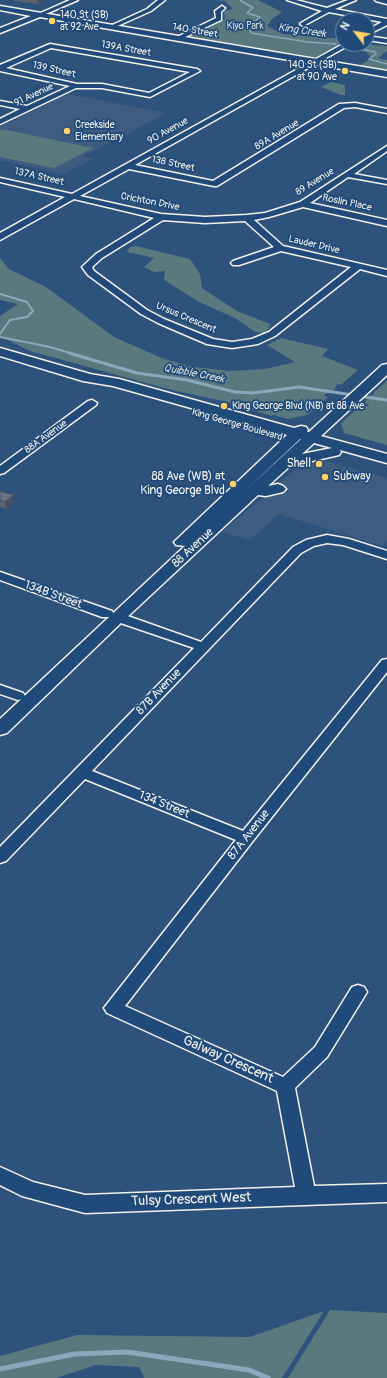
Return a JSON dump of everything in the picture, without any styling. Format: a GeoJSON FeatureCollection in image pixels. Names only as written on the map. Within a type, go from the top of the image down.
{"type":"FeatureCollection","features":[{"type":"Feature","properties":{"kind":"main road","name":"140 Street"},"geometry":{"type":"LineString","coordinates":[[0,9],[387,76]]}},
{"type":"Feature","properties":{"kind":"main road","name":"140 Street"},"geometry":{"type":"LineString","coordinates":[[38,15],[144,35],[314,63]]}},
{"type":"Feature","properties":{"kind":"main road"},"geometry":{"type":"LineString","coordinates":[[0,31],[38,15]]}},
{"type":"Feature","properties":{"kind":"main road"},"geometry":{"type":"LineString","coordinates":[[144,35],[177,39]]}},
{"type":"Feature","properties":{"kind":"main road","name":"King George Boulevard"},"geometry":{"type":"LineString","coordinates":[[0,352],[88,378],[114,382],[260,424],[300,439]]}},
{"type":"Feature","properties":{"kind":"main road","name":"88 Avenue"},"geometry":{"type":"LineString","coordinates":[[0,729],[112,616],[349,394],[387,354]]}},
{"type":"Feature","properties":{"kind":"main road","name":"88 Avenue"},"geometry":{"type":"LineString","coordinates":[[0,712],[112,616],[260,485],[285,462],[300,439],[327,423],[349,394],[387,368]]}},
{"type":"Feature","properties":{"kind":"main road","name":"King George Boulevard"},"geometry":{"type":"LineString","coordinates":[[88,378],[106,387],[338,449],[387,459]]}},
{"type":"Feature","properties":{"kind":"main road"},"geometry":{"type":"LineString","coordinates":[[260,424],[306,420]]}},
{"type":"Feature","properties":{"kind":"main road"},"geometry":{"type":"LineString","coordinates":[[285,462],[338,449],[327,423]]}},
{"type":"Feature","properties":{"kind":"main road","name":"King George Boulevard"},"geometry":{"type":"LineString","coordinates":[[338,449],[387,467]]}},
{"type":"Feature","properties":{"kind":"street"},"geometry":{"type":"LineString","coordinates":[[38,15],[75,0]]}},
{"type":"Feature","properties":{"kind":"street"},"geometry":{"type":"LineString","coordinates":[[111,27],[149,10],[162,0]]}},
{"type":"Feature","properties":{"kind":"street"},"geometry":{"type":"LineString","coordinates":[[290,0],[328,10],[387,22]]}},
{"type":"Feature","properties":{"kind":"street"},"geometry":{"type":"LineString","coordinates":[[303,24],[328,10],[353,0]]}},
{"type":"Feature","properties":{"kind":"street"},"geometry":{"type":"LineString","coordinates":[[378,0],[387,2]]}},
{"type":"Feature","properties":{"kind":"street"},"geometry":{"type":"LineString","coordinates":[[177,39],[219,19],[218,11],[222,8]]}},
{"type":"Feature","properties":{"kind":"street"},"geometry":{"type":"LineString","coordinates":[[375,29],[387,22]]}},
{"type":"Feature","properties":{"kind":"street"},"geometry":{"type":"LineString","coordinates":[[375,39],[387,41]]}},
{"type":"Feature","properties":{"kind":"street","name":"139A Street"},"geometry":{"type":"LineString","coordinates":[[0,69],[50,46],[198,71],[150,95]]}},
{"type":"Feature","properties":{"kind":"street","name":"90 Avenue"},"geometry":{"type":"LineString","coordinates":[[0,237],[335,51]]}},
{"type":"Feature","properties":{"kind":"street","name":"139 Street"},"geometry":{"type":"LineString","coordinates":[[0,69],[73,84],[75,86],[102,86],[150,95]]}},
{"type":"Feature","properties":{"kind":"street","name":"91 Avenue"},"geometry":{"type":"LineString","coordinates":[[0,122],[75,86]]}},
{"type":"Feature","properties":{"kind":"street"},"geometry":{"type":"LineString","coordinates":[[345,98],[351,105],[387,111]]}},
{"type":"Feature","properties":{"kind":"street"},"geometry":{"type":"LineString","coordinates":[[0,103],[29,108]]}},
{"type":"Feature","properties":{"kind":"street","name":"89A Avenue"},"geometry":{"type":"LineString","coordinates":[[214,184],[342,106],[351,105]]}},
{"type":"Feature","properties":{"kind":"street","name":"89 Avenue"},"geometry":{"type":"LineString","coordinates":[[247,218],[266,215],[303,204],[387,148]]}},
{"type":"Feature","properties":{"kind":"street","name":"138 Street"},"geometry":{"type":"LineString","coordinates":[[128,166],[214,184]]}},
{"type":"Feature","properties":{"kind":"street"},"geometry":{"type":"LineString","coordinates":[[348,175],[387,182]]}},
{"type":"Feature","properties":{"kind":"street","name":"137A Street"},"geometry":{"type":"LineString","coordinates":[[0,180],[73,196]]}},
{"type":"Feature","properties":{"kind":"street","name":"Crichton Drive"},"geometry":{"type":"LineString","coordinates":[[73,196],[161,216],[205,220],[247,218]]}},
{"type":"Feature","properties":{"kind":"street","name":"Roslin Place"},"geometry":{"type":"LineString","coordinates":[[303,204],[387,223]]}},
{"type":"Feature","properties":{"kind":"street","name":"Ursus Crescent"},"geometry":{"type":"LineString","coordinates":[[161,216],[99,256],[87,267],[90,273],[144,312],[161,321],[212,342],[232,345],[254,342],[272,334],[359,266]]}},
{"type":"Feature","properties":{"kind":"street","name":"Lauder Drive"},"geometry":{"type":"LineString","coordinates":[[247,218],[280,248],[387,273]]}},
{"type":"Feature","properties":{"kind":"street"},"geometry":{"type":"LineString","coordinates":[[236,263],[280,248]]}},
{"type":"Feature","properties":{"kind":"street","name":"88A Avenue"},"geometry":{"type":"LineString","coordinates":[[0,471],[92,403]]}},
{"type":"Feature","properties":{"kind":"street","name":"87B Avenue"},"geometry":{"type":"LineString","coordinates":[[0,857],[298,550],[310,543],[327,539],[345,542],[387,555]]}},
{"type":"Feature","properties":{"kind":"street","name":"134B Street"},"geometry":{"type":"LineString","coordinates":[[0,576],[203,647]]}},
{"type":"Feature","properties":{"kind":"street","name":"87A Avenue"},"geometry":{"type":"LineString","coordinates":[[113,1008],[246,838],[387,663]]}},
{"type":"Feature","properties":{"kind":"street"},"geometry":{"type":"LineString","coordinates":[[0,689],[18,696]]}},
{"type":"Feature","properties":{"kind":"street","name":"134 Street"},"geometry":{"type":"LineString","coordinates":[[82,772],[246,838]]}},
{"type":"Feature","properties":{"kind":"street"},"geometry":{"type":"LineString","coordinates":[[285,1086],[321,1052],[358,992]]}},
{"type":"Feature","properties":{"kind":"street","name":"Galway Crescent"},"geometry":{"type":"LineString","coordinates":[[113,1008],[285,1086],[306,1195]]}},
{"type":"Feature","properties":{"kind":"street","name":"Tulsy Crescent West"},"geometry":{"type":"LineString","coordinates":[[0,1175],[29,1190],[85,1204],[387,1193]]}},
{"type":"Feature","properties":{"kind":"shaded area","name":"Creekside Elementary"},"geometry":{"type":"Polygon","coordinates":[[[67,94],[167,113],[84,156],[93,159],[64,174],[0,160],[0,126],[67,94]]]}},
{"type":"Feature","properties":{"kind":"shaded area"},"geometry":{"type":"Polygon","coordinates":[[[324,461],[387,478],[387,540],[382,546],[279,514],[250,540],[222,532],[299,466],[324,461]]]}},
{"type":"Feature","properties":{"kind":"green space","name":"Kiyo Park"},"geometry":{"type":"Polygon","coordinates":[[[216,0],[258,0],[282,12],[272,19],[267,26],[283,34],[335,38],[335,46],[314,58],[308,58],[190,38],[189,36],[225,19],[224,11],[233,9],[225,1],[216,0]]]}},
{"type":"Feature","properties":{"kind":"green space"},"geometry":{"type":"Polygon","coordinates":[[[375,45],[387,46],[387,51],[378,58],[387,60],[387,71],[359,66],[372,58],[366,52],[375,52],[375,45]]]}},
{"type":"Feature","properties":{"kind":"green space"},"geometry":{"type":"Polygon","coordinates":[[[331,82],[345,85],[345,95],[341,95],[321,87],[331,82]]]}},
{"type":"Feature","properties":{"kind":"green space"},"geometry":{"type":"Polygon","coordinates":[[[2,129],[93,148],[54,168],[0,157],[0,130],[2,129]]]}},
{"type":"Feature","properties":{"kind":"green space"},"geometry":{"type":"Polygon","coordinates":[[[136,246],[190,259],[200,274],[202,288],[237,311],[270,324],[268,329],[264,333],[255,332],[235,318],[197,301],[164,280],[165,271],[154,272],[144,267],[154,258],[127,252],[130,247],[136,246]]]}},
{"type":"Feature","properties":{"kind":"green space"},"geometry":{"type":"Polygon","coordinates":[[[0,258],[9,269],[46,287],[114,337],[164,359],[194,367],[229,371],[265,369],[295,362],[267,345],[281,338],[328,349],[322,356],[358,370],[341,385],[337,384],[334,391],[325,394],[324,396],[328,397],[307,415],[288,419],[274,415],[271,416],[236,404],[168,389],[30,351],[0,336],[0,316],[18,304],[0,300],[0,258]]]}},
{"type":"Feature","properties":{"kind":"green space"},"geometry":{"type":"Polygon","coordinates":[[[387,381],[387,445],[344,433],[341,423],[361,405],[368,406],[369,404],[364,404],[369,396],[375,394],[373,393],[387,381]]]}},
{"type":"Feature","properties":{"kind":"green space"},"geometry":{"type":"Polygon","coordinates":[[[330,1310],[387,1313],[387,1378],[288,1378],[330,1310]]]}},
{"type":"Feature","properties":{"kind":"green space"},"geometry":{"type":"Polygon","coordinates":[[[324,1311],[282,1378],[144,1378],[139,1367],[96,1365],[56,1378],[0,1378],[0,1356],[77,1335],[250,1337],[324,1311]]]}},
{"type":"Feature","properties":{"kind":"building"},"geometry":{"type":"Polygon","coordinates":[[[0,491],[14,495],[5,502],[0,500],[0,491]]]}},
{"type":"Feature","properties":{"kind":"waterway","name":"King Creek"},"geometry":{"type":"LineString","coordinates":[[240,0],[253,8],[247,13],[260,17],[248,27],[251,33],[307,42],[335,44]]}},
{"type":"Feature","properties":{"kind":"waterway","name":"King Creek"},"geometry":{"type":"LineString","coordinates":[[375,52],[376,54],[369,59],[387,64]]}},
{"type":"Feature","properties":{"kind":"waterway","name":"Quibble Creek"},"geometry":{"type":"LineString","coordinates":[[0,294],[27,302],[33,311],[27,317],[10,320],[0,334]]}},
{"type":"Feature","properties":{"kind":"waterway","name":"Quibble Creek"},"geometry":{"type":"LineString","coordinates":[[0,337],[50,347],[73,354]]}},
{"type":"Feature","properties":{"kind":"waterway","name":"Quibble Creek"},"geometry":{"type":"LineString","coordinates":[[69,353],[137,373],[187,380],[235,392],[253,393],[299,387],[353,395]]}},
{"type":"Feature","properties":{"kind":"waterway","name":"Quibble Creek"},"geometry":{"type":"LineString","coordinates":[[359,396],[387,400]]}},
{"type":"Feature","properties":{"kind":"waterway"},"geometry":{"type":"LineString","coordinates":[[0,1369],[75,1354],[127,1352],[249,1370],[268,1378]]}},
{"type":"Feature","properties":{"kind":"place","name":"140 St (SB) at 92 Ave"},"geometry":{"type":"Point","coordinates":[52,21]}},
{"type":"Feature","properties":{"kind":"place","name":"140 St (SB) at 90 Ave"},"geometry":{"type":"Point","coordinates":[345,71]}},
{"type":"Feature","properties":{"kind":"place","name":"Creekside Elementary"},"geometry":{"type":"Point","coordinates":[67,131]}},
{"type":"Feature","properties":{"kind":"place","name":"King George Blvd (NB) at 88 Ave"},"geometry":{"type":"Point","coordinates":[224,406]}},
{"type":"Feature","properties":{"kind":"place","name":"Shell"},"geometry":{"type":"Point","coordinates":[319,464]}},
{"type":"Feature","properties":{"kind":"place","name":"Subway"},"geometry":{"type":"Point","coordinates":[325,477]}},
{"type":"Feature","properties":{"kind":"place","name":"88 Ave (WB) at King George Blvd"},"geometry":{"type":"Point","coordinates":[233,484]}}]}
